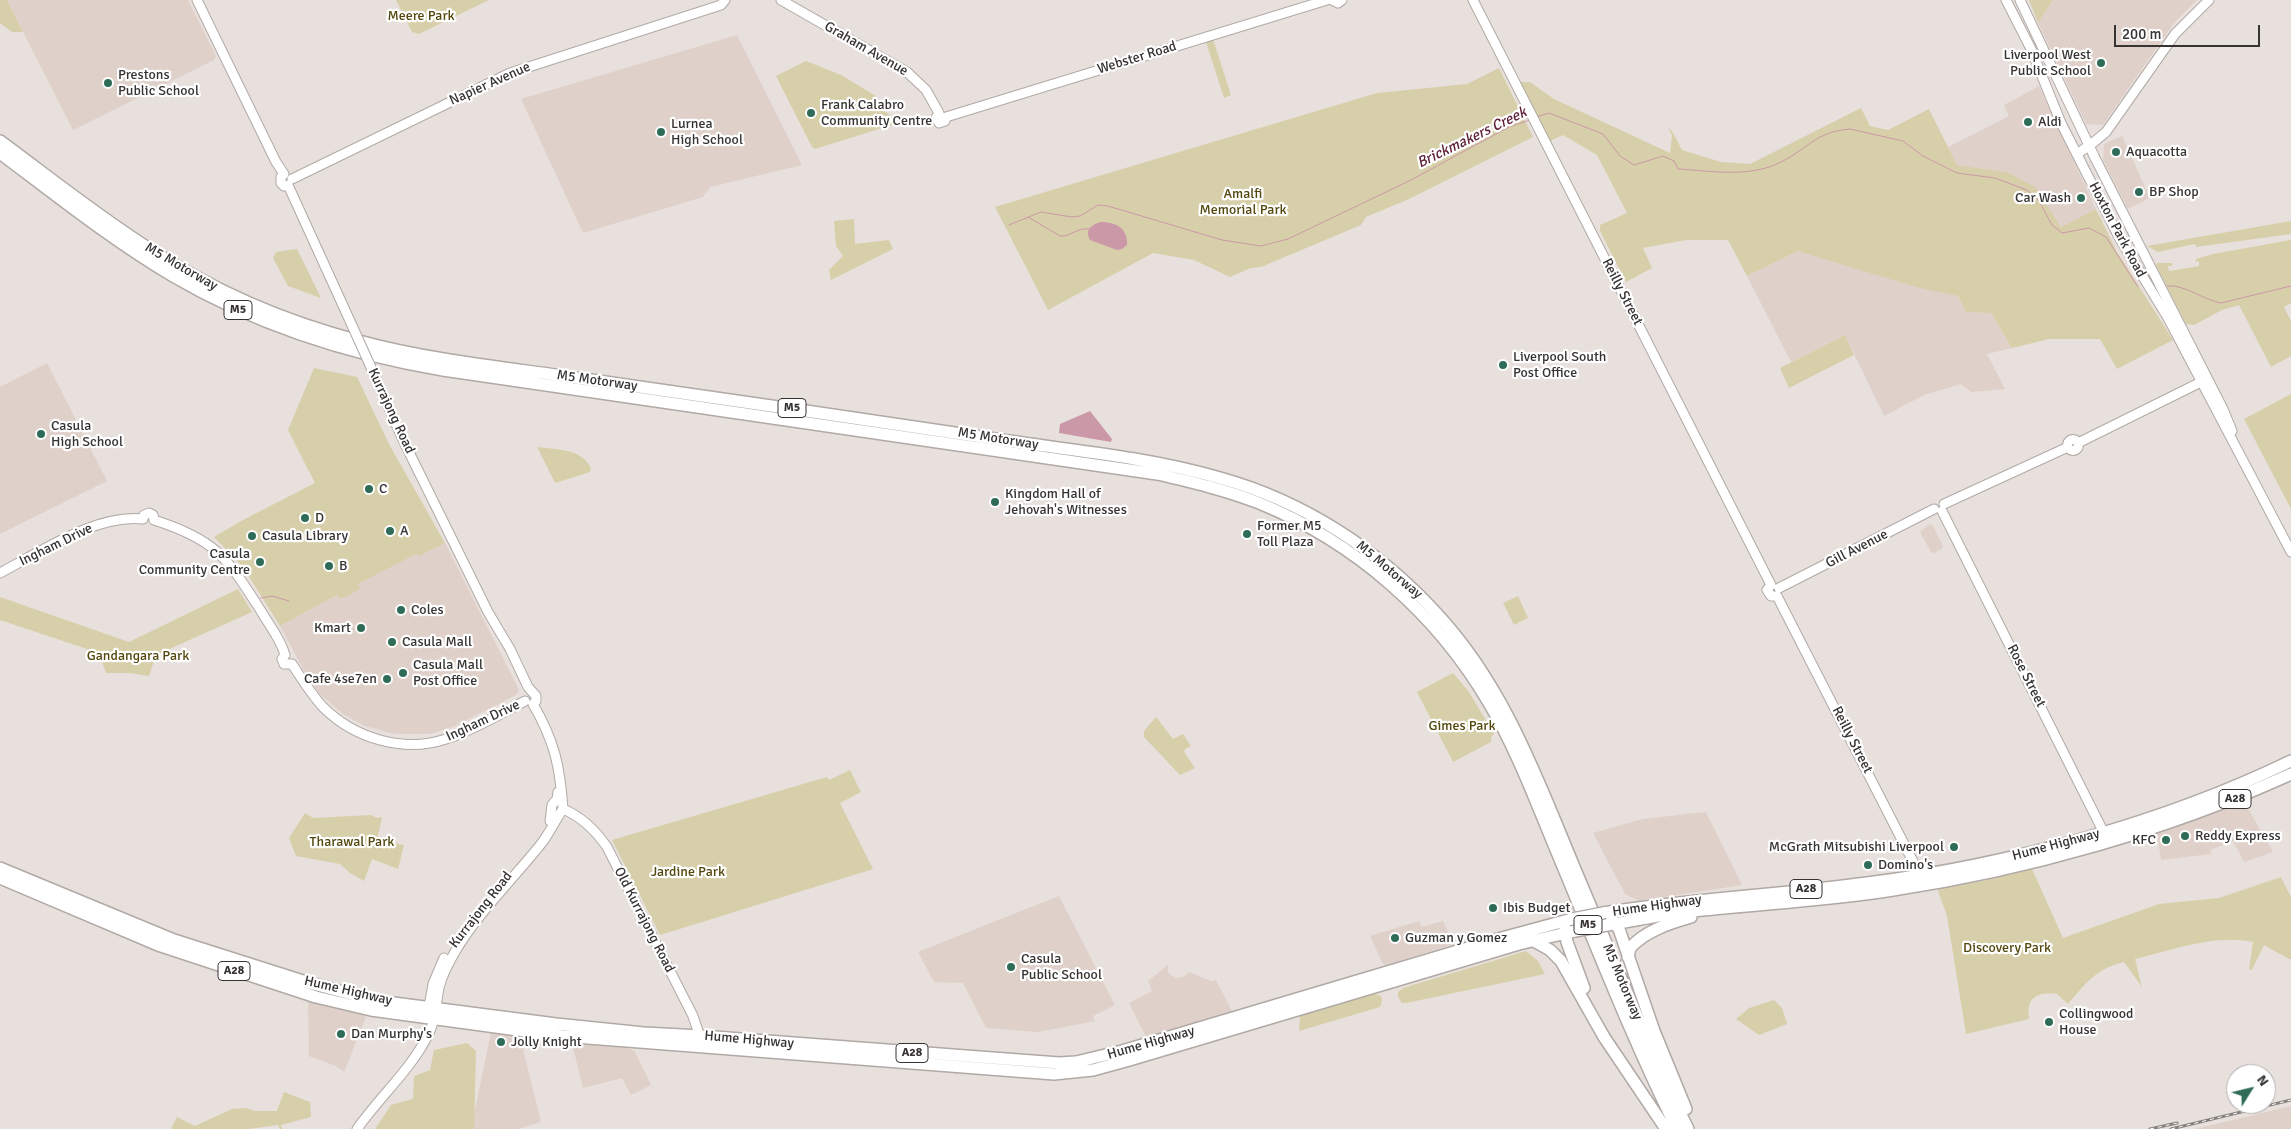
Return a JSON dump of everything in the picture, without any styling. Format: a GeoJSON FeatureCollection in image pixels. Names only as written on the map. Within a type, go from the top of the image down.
{"type":"FeatureCollection","features":[{"type":"Feature","properties":{"kind":"highway","name":"M5 Motorway"},"geometry":{"type":"LineString","coordinates":[[0,141],[93,210],[179,267],[234,296],[270,312],[316,329],[360,342],[437,357],[878,421],[1170,466],[1248,487],[1302,510],[1378,559],[1424,600],[1465,647],[1494,689],[1524,747],[1663,1078],[1688,1129]]}},
{"type":"Feature","properties":{"kind":"highway","name":"M5 Motorway"},"geometry":{"type":"LineString","coordinates":[[0,154],[124,245],[189,285],[225,304],[282,328],[344,349],[443,370],[1157,474],[1241,496],[1272,509],[1321,534],[1374,570],[1419,611],[1455,652],[1490,704],[1522,767],[1617,996],[1677,1129]]}},
{"type":"Feature","properties":{"kind":"highway","name":"Hume Highway"},"geometry":{"type":"LineString","coordinates":[[2106,836],[2216,795],[2291,761]]}},
{"type":"Feature","properties":{"kind":"highway","name":"Hume Highway"},"geometry":{"type":"LineString","coordinates":[[0,878],[158,945],[316,997],[371,1010],[431,1012],[644,1033],[701,1041],[1023,1072],[1073,1073],[1126,1061],[1532,940],[1570,932],[1608,919],[1679,902],[1865,883],[1981,875],[2106,836],[2214,807],[2291,774]]}},
{"type":"Feature","properties":{"kind":"highway","name":"Hume Highway"},"geometry":{"type":"LineString","coordinates":[[0,868],[174,940],[336,990],[431,1012]]}},
{"type":"Feature","properties":{"kind":"highway","name":"Hume Highway"},"geometry":{"type":"LineString","coordinates":[[701,1041],[1026,1062],[1076,1062],[1122,1051],[1498,938],[1572,919],[1586,916],[1592,919],[1608,919],[1861,895],[1922,880]]}},
{"type":"Feature","properties":{"kind":"highway"},"geometry":{"type":"LineString","coordinates":[[1628,957],[1630,948],[1648,934],[1677,921],[1696,916],[1709,909]]}},
{"type":"Feature","properties":{"kind":"highway"},"geometry":{"type":"LineString","coordinates":[[1572,919],[1566,925],[1570,932],[1579,977],[1628,1072]]}},
{"type":"Feature","properties":{"kind":"highway"},"geometry":{"type":"LineString","coordinates":[[1608,919],[1628,957],[1654,1031],[1695,1129]]}},
{"type":"Feature","properties":{"kind":"highway"},"geometry":{"type":"LineString","coordinates":[[1532,940],[1550,950],[1561,961],[1604,1037],[1666,1129]]}},
{"type":"Feature","properties":{"kind":"main road","name":"Kurrajong Road"},"geometry":{"type":"LineString","coordinates":[[197,0],[276,162],[288,180],[404,442],[500,635],[529,698],[553,743],[559,769],[558,808],[542,843],[459,946],[443,974],[422,1043],[406,1072],[380,1098],[357,1129]]}},
{"type":"Feature","properties":{"kind":"main road","name":"Napier Avenue"},"geometry":{"type":"LineString","coordinates":[[288,180],[510,72],[719,6],[725,0]]}},
{"type":"Feature","properties":{"kind":"main road","name":"Graham Avenue"},"geometry":{"type":"LineString","coordinates":[[781,0],[907,72],[926,90],[942,115]]}},
{"type":"Feature","properties":{"kind":"main road","name":"Webster Road"},"geometry":{"type":"LineString","coordinates":[[942,115],[1327,0]]}},
{"type":"Feature","properties":{"kind":"main road"},"geometry":{"type":"LineString","coordinates":[[1332,0],[1338,3],[1342,0]]}},
{"type":"Feature","properties":{"kind":"main road","name":"Reilly Street"},"geometry":{"type":"LineString","coordinates":[[1473,0],[1776,589],[1922,880]]}},
{"type":"Feature","properties":{"kind":"main road","name":"Hoxton Park Road"},"geometry":{"type":"LineString","coordinates":[[2006,0],[2031,49],[2061,123],[2120,240],[2206,380]]}},
{"type":"Feature","properties":{"kind":"main road","name":"Hoxton Park Road"},"geometry":{"type":"LineString","coordinates":[[2020,0],[2241,454],[2291,552]]}},
{"type":"Feature","properties":{"kind":"main road"},"geometry":{"type":"LineString","coordinates":[[2077,154],[2106,132],[2180,28],[2209,0]]}},
{"type":"Feature","properties":{"kind":"main road","name":"Gill Avenue"},"geometry":{"type":"LineString","coordinates":[[1776,589],[1940,508],[2068,448],[2068,443],[2071,440],[2075,440],[2078,443],[2206,380]]}},
{"type":"Feature","properties":{"kind":"main road","name":"Rose Street"},"geometry":{"type":"LineString","coordinates":[[1940,508],[2106,836]]}},
{"type":"Feature","properties":{"kind":"main road","name":"Ingham Drive"},"geometry":{"type":"LineString","coordinates":[[0,573],[90,528],[118,520],[143,519],[144,515],[149,513],[153,515],[154,520],[188,532],[212,547],[228,562],[277,637],[285,655],[290,654],[293,657],[292,664],[318,702],[340,721],[370,737],[399,744],[423,744],[447,739],[529,698]]}},
{"type":"Feature","properties":{"kind":"main road","name":"Old Kurrajong Road"},"geometry":{"type":"LineString","coordinates":[[558,808],[572,813],[588,825],[607,847],[701,1041]]}},
{"type":"Feature","properties":{"kind":"shaded area","name":"Prestons Public School"},"geometry":{"type":"Polygon","coordinates":[[[7,0],[188,0],[216,56],[214,60],[73,130],[7,0]]]}},
{"type":"Feature","properties":{"kind":"shaded area","name":"Liverpool West Public School"},"geometry":{"type":"Polygon","coordinates":[[[2053,0],[2197,0],[2174,23],[2103,125],[2086,124],[2038,23],[2053,0]]]}},
{"type":"Feature","properties":{"kind":"shaded area","name":"Lurnea High School"},"geometry":{"type":"Polygon","coordinates":[[[737,35],[802,165],[710,187],[703,197],[583,233],[521,99],[737,35]]]}},
{"type":"Feature","properties":{"kind":"shaded area"},"geometry":{"type":"Polygon","coordinates":[[[2039,86],[2096,209],[2061,227],[2034,187],[2007,172],[1957,165],[1948,147],[2009,116],[2004,105],[2039,86]]]}},
{"type":"Feature","properties":{"kind":"shaded area"},"geometry":{"type":"Polygon","coordinates":[[[2122,136],[2150,198],[2128,209],[2103,160],[2104,144],[2122,136]]]}},
{"type":"Feature","properties":{"kind":"shaded area"},"geometry":{"type":"Polygon","coordinates":[[[1100,222],[1111,223],[1120,227],[1127,239],[1127,245],[1117,250],[1090,240],[1089,229],[1100,222]]]}},
{"type":"Feature","properties":{"kind":"shaded area"},"geometry":{"type":"Polygon","coordinates":[[[1798,251],[1958,296],[1966,312],[1991,313],[2012,348],[1987,354],[2005,389],[1971,392],[1961,384],[1924,395],[1884,416],[1845,335],[1791,362],[1747,276],[1798,251]]]}},
{"type":"Feature","properties":{"kind":"shaded area","name":"Casula High School"},"geometry":{"type":"Polygon","coordinates":[[[47,363],[107,481],[0,534],[0,387],[47,363]]]}},
{"type":"Feature","properties":{"kind":"shaded area"},"geometry":{"type":"Polygon","coordinates":[[[1090,411],[1112,439],[1111,442],[1059,433],[1060,424],[1090,411]]]}},
{"type":"Feature","properties":{"kind":"shaded area"},"geometry":{"type":"Polygon","coordinates":[[[1930,524],[1933,526],[1943,546],[1942,549],[1934,553],[1931,552],[1920,532],[1930,524]]]}},
{"type":"Feature","properties":{"kind":"shaded area","name":"Casula Mall"},"geometry":{"type":"Polygon","coordinates":[[[445,543],[519,690],[516,695],[455,726],[430,734],[395,734],[365,726],[343,714],[319,693],[303,669],[280,626],[337,595],[341,599],[359,589],[357,584],[416,554],[419,556],[445,543]]]}},
{"type":"Feature","properties":{"kind":"shaded area"},"geometry":{"type":"Polygon","coordinates":[[[2242,804],[2246,805],[2273,852],[2244,862],[2233,841],[2210,850],[2211,854],[2161,860],[2157,832],[2242,804]]]}},
{"type":"Feature","properties":{"kind":"shaded area"},"geometry":{"type":"Polygon","coordinates":[[[1706,812],[1742,885],[1639,901],[1625,894],[1593,833],[1643,819],[1706,812]]]}},
{"type":"Feature","properties":{"kind":"shaded area","name":"Casula Public School"},"geometry":{"type":"Polygon","coordinates":[[[1059,896],[1115,1005],[1093,1016],[1095,1021],[1038,1032],[986,1028],[963,983],[934,982],[918,952],[1059,896]]]}},
{"type":"Feature","properties":{"kind":"shaded area"},"geometry":{"type":"Polygon","coordinates":[[[1419,921],[1422,927],[1443,921],[1454,944],[1386,965],[1383,964],[1370,936],[1419,921]]]}},
{"type":"Feature","properties":{"kind":"shaded area"},"geometry":{"type":"Polygon","coordinates":[[[1168,965],[1168,972],[1175,978],[1184,977],[1189,972],[1211,981],[1216,980],[1232,1011],[1146,1037],[1129,1003],[1152,991],[1148,981],[1168,965]]]}},
{"type":"Feature","properties":{"kind":"shaded area"},"geometry":{"type":"Polygon","coordinates":[[[308,1001],[359,1013],[366,1017],[344,1072],[336,1066],[309,1056],[308,1001]]]}},
{"type":"Feature","properties":{"kind":"shaded area"},"geometry":{"type":"Polygon","coordinates":[[[491,1032],[520,1037],[541,1122],[518,1129],[471,1129],[491,1032]]]}},
{"type":"Feature","properties":{"kind":"shaded area"},"geometry":{"type":"Polygon","coordinates":[[[572,1043],[628,1048],[635,1052],[651,1085],[631,1095],[622,1078],[583,1088],[572,1043]]]}},
{"type":"Feature","properties":{"kind":"shaded area"},"geometry":{"type":"Polygon","coordinates":[[[2291,1106],[2291,1129],[2195,1129],[2258,1114],[2276,1114],[2276,1110],[2291,1106]]]}},
{"type":"Feature","properties":{"kind":"green space"},"geometry":{"type":"Polygon","coordinates":[[[0,0],[7,0],[23,32],[12,32],[0,23],[0,0]]]}},
{"type":"Feature","properties":{"kind":"green space","name":"Meere Park"},"geometry":{"type":"Polygon","coordinates":[[[396,0],[489,0],[419,34],[412,32],[396,0]]]}},
{"type":"Feature","properties":{"kind":"green space"},"geometry":{"type":"Polygon","coordinates":[[[2029,0],[2053,0],[2038,23],[2029,0]]]}},
{"type":"Feature","properties":{"kind":"green space"},"geometry":{"type":"Polygon","coordinates":[[[1212,36],[1231,95],[1224,98],[1205,39],[1212,36]]]}},
{"type":"Feature","properties":{"kind":"green space"},"geometry":{"type":"Polygon","coordinates":[[[806,61],[841,75],[876,96],[871,104],[889,114],[895,124],[815,149],[812,147],[776,76],[806,61]]]}},
{"type":"Feature","properties":{"kind":"green space","name":"Amalfi Memorial Park"},"geometry":{"type":"Polygon","coordinates":[[[1499,68],[1533,137],[1407,200],[1366,217],[1361,225],[1261,267],[1251,268],[1230,277],[1194,260],[1153,253],[1048,310],[995,207],[1377,93],[1467,84],[1499,68]]]}},
{"type":"Feature","properties":{"kind":"green space"},"geometry":{"type":"Polygon","coordinates":[[[1518,82],[1530,82],[1554,99],[1670,153],[1672,135],[1668,128],[1672,131],[1682,150],[1721,162],[1750,164],[1861,108],[1870,126],[1888,130],[1929,109],[1957,165],[2007,172],[2035,187],[2061,227],[2096,209],[2117,252],[2173,340],[2117,369],[2100,339],[2049,339],[2012,348],[1991,313],[1966,312],[1958,296],[1916,287],[1798,251],[1747,276],[1728,240],[1686,240],[1643,248],[1652,268],[1626,282],[1600,231],[1600,225],[1627,213],[1597,155],[1563,135],[1548,142],[1518,82]]]}},
{"type":"Feature","properties":{"kind":"green space"},"geometry":{"type":"Polygon","coordinates":[[[854,219],[855,244],[889,240],[893,249],[831,280],[829,270],[843,256],[836,246],[834,221],[854,219]]]}},
{"type":"Feature","properties":{"kind":"green space"},"geometry":{"type":"Polygon","coordinates":[[[2291,221],[2291,234],[2196,247],[2195,244],[2158,252],[2147,246],[2291,221]]]}},
{"type":"Feature","properties":{"kind":"green space"},"geometry":{"type":"Polygon","coordinates":[[[2291,240],[2291,303],[2284,307],[2291,321],[2291,356],[2271,367],[2239,305],[2222,310],[2194,325],[2186,324],[2156,265],[2157,263],[2172,263],[2172,266],[2168,266],[2169,271],[2199,266],[2199,261],[2196,262],[2196,259],[2213,254],[2291,240]]]}},
{"type":"Feature","properties":{"kind":"green space"},"geometry":{"type":"Polygon","coordinates":[[[297,249],[321,298],[288,286],[273,258],[276,252],[297,249]]]}},
{"type":"Feature","properties":{"kind":"green space"},"geometry":{"type":"Polygon","coordinates":[[[1845,335],[1854,355],[1789,388],[1780,368],[1845,335]]]}},
{"type":"Feature","properties":{"kind":"green space"},"geometry":{"type":"Polygon","coordinates":[[[314,368],[357,377],[390,446],[445,543],[419,556],[416,554],[358,584],[360,589],[341,599],[337,595],[280,626],[243,567],[214,537],[315,483],[288,430],[314,368]]]}},
{"type":"Feature","properties":{"kind":"green space"},"geometry":{"type":"Polygon","coordinates":[[[2291,394],[2291,509],[2244,419],[2291,394]]]}},
{"type":"Feature","properties":{"kind":"green space"},"geometry":{"type":"Polygon","coordinates":[[[537,447],[575,453],[587,461],[591,468],[590,472],[555,483],[537,447]]]}},
{"type":"Feature","properties":{"kind":"green space","name":"Gandangara Park"},"geometry":{"type":"Polygon","coordinates":[[[238,589],[252,612],[156,655],[149,676],[130,673],[106,673],[99,653],[0,620],[0,597],[129,642],[238,589]]]}},
{"type":"Feature","properties":{"kind":"green space"},"geometry":{"type":"Polygon","coordinates":[[[1518,596],[1528,618],[1514,625],[1503,603],[1518,596]]]}},
{"type":"Feature","properties":{"kind":"green space","name":"Gimes Park"},"geometry":{"type":"Polygon","coordinates":[[[1453,673],[1469,692],[1494,734],[1491,737],[1491,742],[1453,762],[1417,692],[1453,673]]]}},
{"type":"Feature","properties":{"kind":"green space"},"geometry":{"type":"Polygon","coordinates":[[[1156,717],[1173,739],[1183,734],[1191,746],[1185,749],[1184,752],[1195,768],[1180,775],[1144,737],[1144,731],[1156,717]]]}},
{"type":"Feature","properties":{"kind":"green space","name":"Jardine Park"},"geometry":{"type":"Polygon","coordinates":[[[850,770],[861,792],[840,803],[873,869],[660,935],[612,840],[827,777],[829,780],[850,770]]]}},
{"type":"Feature","properties":{"kind":"green space","name":"Tharawal Park"},"geometry":{"type":"Polygon","coordinates":[[[305,813],[313,818],[371,815],[377,818],[382,817],[377,840],[404,845],[398,869],[372,859],[364,881],[350,873],[340,864],[296,856],[289,838],[305,813]]]}},
{"type":"Feature","properties":{"kind":"green space","name":"Discovery Park"},"geometry":{"type":"Polygon","coordinates":[[[2032,869],[2063,938],[2159,904],[2219,898],[2281,877],[2291,897],[2291,959],[2264,945],[2252,970],[2249,969],[2253,942],[2223,940],[2194,944],[2135,959],[2142,987],[2124,962],[2106,968],[2092,978],[2068,1004],[2057,994],[2039,995],[2031,1001],[2029,1019],[1966,1034],[1947,916],[1938,891],[1939,889],[2032,869]]]}},
{"type":"Feature","properties":{"kind":"green space"},"geometry":{"type":"Polygon","coordinates":[[[1526,951],[1538,961],[1545,974],[1406,1003],[1402,1003],[1398,997],[1398,992],[1403,988],[1526,951]]]}},
{"type":"Feature","properties":{"kind":"green space"},"geometry":{"type":"Polygon","coordinates":[[[1374,994],[1381,996],[1380,1007],[1299,1031],[1300,1016],[1374,994]]]}},
{"type":"Feature","properties":{"kind":"green space"},"geometry":{"type":"Polygon","coordinates":[[[1774,1000],[1782,1008],[1787,1024],[1759,1035],[1736,1019],[1749,1008],[1774,1000]]]}},
{"type":"Feature","properties":{"kind":"green space"},"geometry":{"type":"Polygon","coordinates":[[[467,1043],[476,1051],[474,1129],[375,1129],[391,1105],[413,1099],[414,1076],[430,1070],[434,1050],[467,1043]]]}},
{"type":"Feature","properties":{"kind":"green space"},"geometry":{"type":"Polygon","coordinates":[[[284,1092],[310,1102],[311,1117],[281,1125],[282,1129],[278,1125],[249,1129],[171,1129],[177,1117],[195,1126],[232,1109],[246,1108],[255,1111],[277,1111],[284,1092]]]}},
{"type":"Feature","properties":{"kind":"waterway","name":"Brickmakers Creek"},"geometry":{"type":"LineString","coordinates":[[1536,117],[1549,113],[1603,134],[1620,156],[1634,165],[1663,156],[1674,161],[1678,169],[1717,172],[1744,172],[1769,167],[1791,157],[1820,137],[1838,131],[1850,129],[1903,141],[1923,156],[1957,173],[1995,178],[2027,190],[2039,201],[2052,225],[2062,233],[2089,228],[2106,237],[2138,287]]}},
{"type":"Feature","properties":{"kind":"waterway","name":"Brickmakers Creek"},"geometry":{"type":"LineString","coordinates":[[1009,225],[1041,212],[1072,217],[1080,216],[1098,205],[1108,206],[1222,240],[1261,246],[1288,239],[1411,180],[1509,127],[1530,120]]}},
{"type":"Feature","properties":{"kind":"waterway"},"geometry":{"type":"LineString","coordinates":[[1028,217],[1060,236],[1081,229],[1089,229]]}},
{"type":"Feature","properties":{"kind":"waterway","name":"Brickmakers Creek"},"geometry":{"type":"LineString","coordinates":[[2167,286],[2180,287],[2221,303],[2291,286]]}},
{"type":"Feature","properties":{"kind":"waterway"},"geometry":{"type":"LineString","coordinates":[[261,598],[272,596],[289,601]]}},
{"type":"Feature","properties":{"kind":"railway"},"geometry":{"type":"LineString","coordinates":[[2171,1129],[2291,1100]]}},
{"type":"Feature","properties":{"kind":"railway"},"geometry":{"type":"LineString","coordinates":[[2150,1129],[2177,1123]]}},
{"type":"Feature","properties":{"kind":"place","name":"Liverpool West Public School"},"geometry":{"type":"Point","coordinates":[2101,63]}},
{"type":"Feature","properties":{"kind":"place","name":"Prestons Public School"},"geometry":{"type":"Point","coordinates":[108,83]}},
{"type":"Feature","properties":{"kind":"place","name":"Frank Calabro Community Centre"},"geometry":{"type":"Point","coordinates":[811,113]}},
{"type":"Feature","properties":{"kind":"place","name":"Aldi"},"geometry":{"type":"Point","coordinates":[2028,122]}},
{"type":"Feature","properties":{"kind":"place","name":"Lurnea High School"},"geometry":{"type":"Point","coordinates":[661,132]}},
{"type":"Feature","properties":{"kind":"place","name":"Aquacotta"},"geometry":{"type":"Point","coordinates":[2116,152]}},
{"type":"Feature","properties":{"kind":"place","name":"BP Shop"},"geometry":{"type":"Point","coordinates":[2139,192]}},
{"type":"Feature","properties":{"kind":"place","name":"Car Wash"},"geometry":{"type":"Point","coordinates":[2081,198]}},
{"type":"Feature","properties":{"kind":"place","name":"Liverpool South Post Office"},"geometry":{"type":"Point","coordinates":[1503,365]}},
{"type":"Feature","properties":{"kind":"place","name":"Casula High School"},"geometry":{"type":"Point","coordinates":[41,434]}},
{"type":"Feature","properties":{"kind":"place","name":"C"},"geometry":{"type":"Point","coordinates":[369,489]}},
{"type":"Feature","properties":{"kind":"place","name":"Kingdom Hall of Jehovah's Witnesses"},"geometry":{"type":"Point","coordinates":[995,502]}},
{"type":"Feature","properties":{"kind":"place","name":"D"},"geometry":{"type":"Point","coordinates":[305,518]}},
{"type":"Feature","properties":{"kind":"place","name":"A"},"geometry":{"type":"Point","coordinates":[390,531]}},
{"type":"Feature","properties":{"kind":"place","name":"Former M5 Toll Plaza"},"geometry":{"type":"Point","coordinates":[1247,534]}},
{"type":"Feature","properties":{"kind":"place","name":"Casula Library"},"geometry":{"type":"Point","coordinates":[252,536]}},
{"type":"Feature","properties":{"kind":"place","name":"Casula Community Centre"},"geometry":{"type":"Point","coordinates":[260,562]}},
{"type":"Feature","properties":{"kind":"place","name":"B"},"geometry":{"type":"Point","coordinates":[329,566]}},
{"type":"Feature","properties":{"kind":"place","name":"Coles"},"geometry":{"type":"Point","coordinates":[401,610]}},
{"type":"Feature","properties":{"kind":"place","name":"Kmart"},"geometry":{"type":"Point","coordinates":[361,628]}},
{"type":"Feature","properties":{"kind":"place","name":"Casula Mall"},"geometry":{"type":"Point","coordinates":[392,642]}},
{"type":"Feature","properties":{"kind":"place","name":"Casula Mall Post Office"},"geometry":{"type":"Point","coordinates":[403,673]}},
{"type":"Feature","properties":{"kind":"place","name":"Cafe 4se7en"},"geometry":{"type":"Point","coordinates":[387,679]}},
{"type":"Feature","properties":{"kind":"place","name":"Reddy Express"},"geometry":{"type":"Point","coordinates":[2185,836]}},
{"type":"Feature","properties":{"kind":"place","name":"KFC"},"geometry":{"type":"Point","coordinates":[2166,840]}},
{"type":"Feature","properties":{"kind":"place","name":"McGrath Mitsubishi Liverpool"},"geometry":{"type":"Point","coordinates":[1954,847]}},
{"type":"Feature","properties":{"kind":"place","name":"Domino's"},"geometry":{"type":"Point","coordinates":[1868,865]}},
{"type":"Feature","properties":{"kind":"place","name":"Ibis Budget"},"geometry":{"type":"Point","coordinates":[1493,908]}},
{"type":"Feature","properties":{"kind":"place","name":"Guzman y Gomez"},"geometry":{"type":"Point","coordinates":[1395,938]}},
{"type":"Feature","properties":{"kind":"place","name":"Casula Public School"},"geometry":{"type":"Point","coordinates":[1011,967]}},
{"type":"Feature","properties":{"kind":"place","name":"Collingwood House"},"geometry":{"type":"Point","coordinates":[2049,1022]}},
{"type":"Feature","properties":{"kind":"place","name":"Dan Murphy's"},"geometry":{"type":"Point","coordinates":[341,1034]}},
{"type":"Feature","properties":{"kind":"place","name":"Jolly Knight"},"geometry":{"type":"Point","coordinates":[501,1042]}}]}
